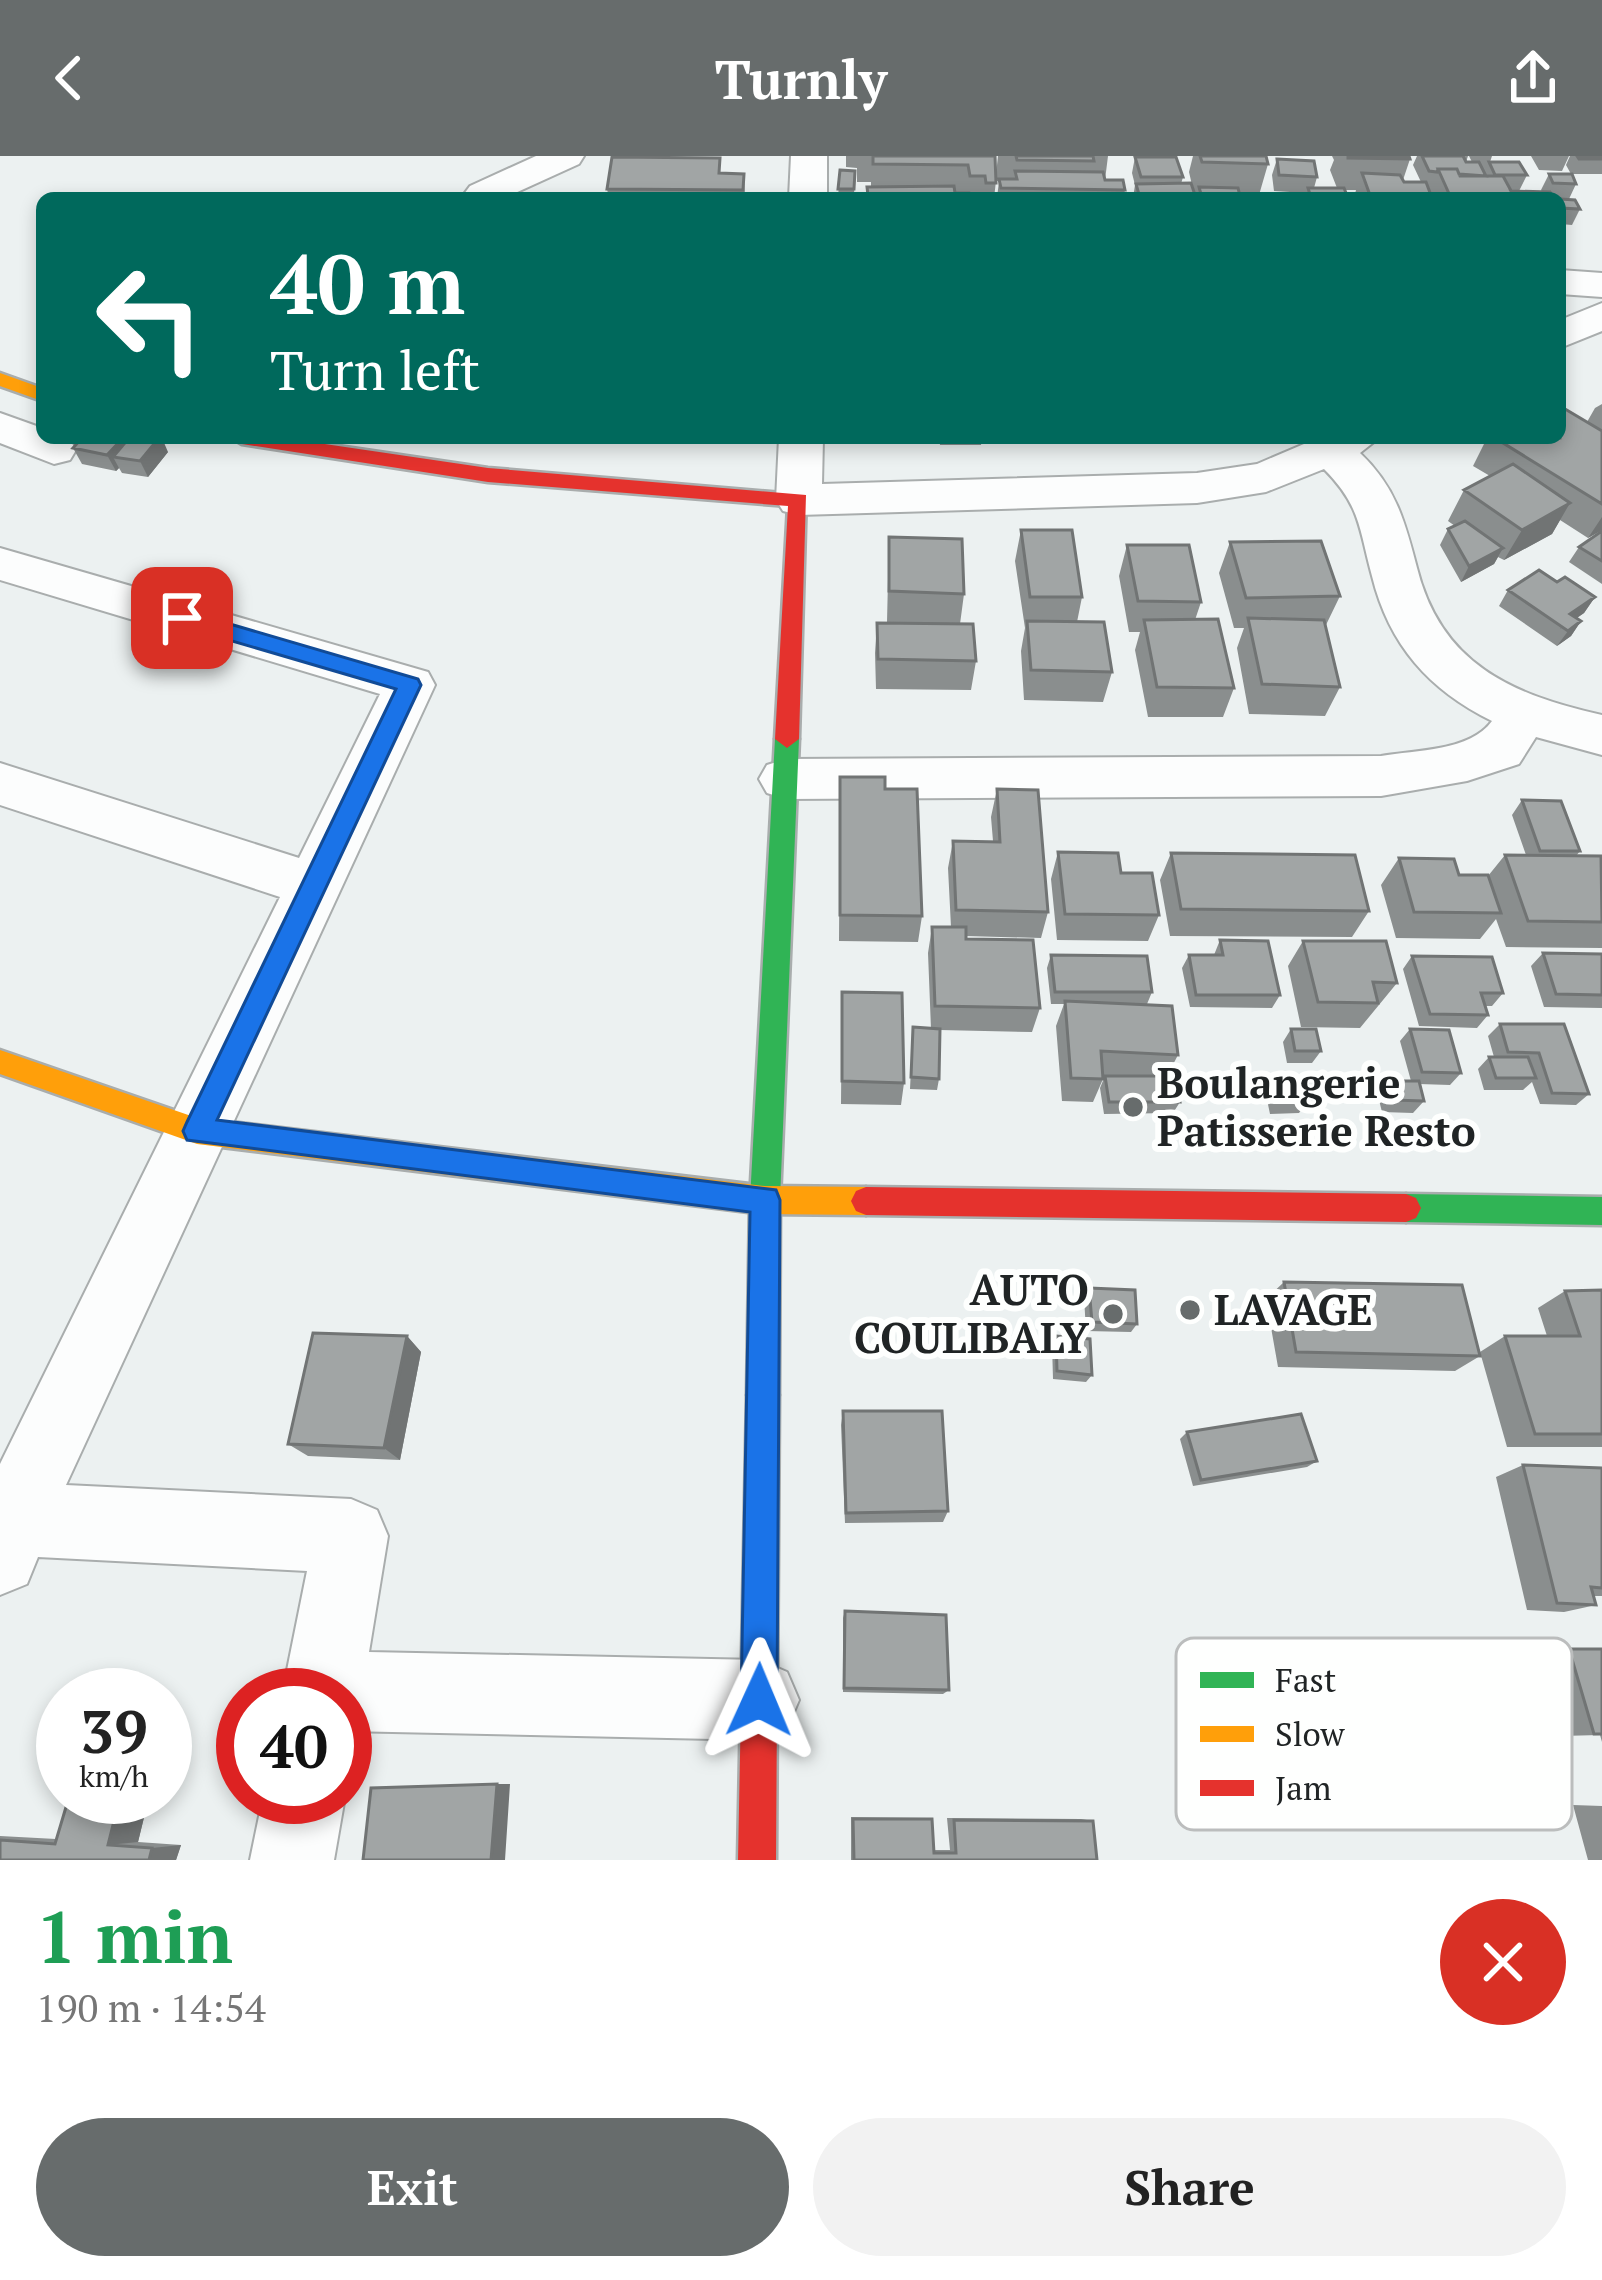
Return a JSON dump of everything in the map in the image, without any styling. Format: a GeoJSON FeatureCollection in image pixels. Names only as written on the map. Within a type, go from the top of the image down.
{"type":"FeatureCollection","features":[{"type":"Feature","properties":{"kind":"street"},"geometry":{"type":"LineString","coordinates":[[486,192],[566,156]]}},
{"type":"Feature","properties":{"kind":"street"},"geometry":{"type":"LineString","coordinates":[[808,192],[809,156]]}},
{"type":"Feature","properties":{"kind":"street"},"geometry":{"type":"LineString","coordinates":[[1566,282],[1602,285]]}},
{"type":"Feature","properties":{"kind":"street"},"geometry":{"type":"LineString","coordinates":[[1566,333],[1602,315]]}},
{"type":"Feature","properties":{"kind":"street"},"geometry":{"type":"LineString","coordinates":[[0,379],[36,393]]}},
{"type":"Feature","properties":{"kind":"street"},"geometry":{"type":"LineString","coordinates":[[0,427],[36,442]]}},
{"type":"Feature","properties":{"kind":"street"},"geometry":{"type":"LineString","coordinates":[[40,444],[54,450]]}},
{"type":"Feature","properties":{"kind":"street"},"geometry":{"type":"LineString","coordinates":[[282,444],[488,475],[799,500],[1197,488],[1266,477],[1345,445],[1386,518],[1400,596],[1424,648],[1474,694],[1602,735]]}},
{"type":"Feature","properties":{"kind":"street"},"geometry":{"type":"LineString","coordinates":[[757,1860],[765,1200],[801,444]]}},
{"type":"Feature","properties":{"kind":"street"},"geometry":{"type":"LineString","coordinates":[[0,564],[410,685],[4,1530],[351,1536],[327,1668]]}},
{"type":"Feature","properties":{"kind":"street"},"geometry":{"type":"LineString","coordinates":[[786,778],[1381,776],[1467,761],[1500,750],[1525,712]]}},
{"type":"Feature","properties":{"kind":"street"},"geometry":{"type":"LineString","coordinates":[[0,784],[314,886]]}},
{"type":"Feature","properties":{"kind":"street"},"geometry":{"type":"LineString","coordinates":[[0,1062],[197,1131],[765,1200],[1602,1211]]}},
{"type":"Feature","properties":{"kind":"street"},"geometry":{"type":"LineString","coordinates":[[372,1694],[759,1700]]}},
{"type":"Feature","properties":{"kind":"street"},"geometry":{"type":"LineString","coordinates":[[292,1860],[299,1824]]}},
{"type":"Feature","properties":{"kind":"building"},"geometry":{"type":"Polygon","coordinates":[[[873,156],[995,156],[996,183],[986,183],[985,176],[970,176],[968,165],[873,164],[873,156]]]}},
{"type":"Feature","properties":{"kind":"building"},"geometry":{"type":"Polygon","coordinates":[[[1016,156],[1093,156],[1094,161],[1017,160],[1016,156]]]}},
{"type":"Feature","properties":{"kind":"building"},"geometry":{"type":"Polygon","coordinates":[[[1200,156],[1266,156],[1268,164],[1202,162],[1200,156]]]}},
{"type":"Feature","properties":{"kind":"building"},"geometry":{"type":"Polygon","coordinates":[[[1409,156],[1410,159],[1348,158],[1409,156]]]}},
{"type":"Feature","properties":{"kind":"building"},"geometry":{"type":"Polygon","coordinates":[[[1422,156],[1463,156],[1466,162],[1479,162],[1486,176],[1459,174],[1457,169],[1429,171],[1422,156]]]}},
{"type":"Feature","properties":{"kind":"building"},"geometry":{"type":"Polygon","coordinates":[[[612,157],[720,158],[719,173],[744,174],[743,190],[607,189],[612,157]]]}},
{"type":"Feature","properties":{"kind":"building"},"geometry":{"type":"Polygon","coordinates":[[[1135,157],[1176,157],[1183,177],[1141,177],[1135,157]]]}},
{"type":"Feature","properties":{"kind":"building"},"geometry":{"type":"Polygon","coordinates":[[[1277,159],[1314,161],[1317,177],[1279,175],[1277,159]]]}},
{"type":"Feature","properties":{"kind":"building"},"geometry":{"type":"Polygon","coordinates":[[[1489,162],[1519,162],[1527,175],[1495,175],[1489,162]]]}},
{"type":"Feature","properties":{"kind":"building"},"geometry":{"type":"Polygon","coordinates":[[[1438,169],[1457,169],[1460,176],[1503,176],[1512,192],[1448,192],[1438,169]]]}},
{"type":"Feature","properties":{"kind":"building"},"geometry":{"type":"Polygon","coordinates":[[[840,170],[855,171],[854,189],[838,189],[840,170]]]}},
{"type":"Feature","properties":{"kind":"building"},"geometry":{"type":"Polygon","coordinates":[[[1015,171],[1103,172],[1105,180],[1123,180],[1125,190],[1001,188],[999,179],[1017,179],[1015,171]]]}},
{"type":"Feature","properties":{"kind":"building"},"geometry":{"type":"Polygon","coordinates":[[[1362,173],[1426,182],[1430,192],[1369,192],[1362,173]]]}},
{"type":"Feature","properties":{"kind":"building"},"geometry":{"type":"Polygon","coordinates":[[[1549,174],[1572,174],[1576,184],[1553,183],[1549,174]]]}},
{"type":"Feature","properties":{"kind":"building"},"geometry":{"type":"Polygon","coordinates":[[[1191,183],[1194,192],[1138,192],[1136,184],[1191,183]]]}},
{"type":"Feature","properties":{"kind":"building"},"geometry":{"type":"Polygon","coordinates":[[[954,186],[955,192],[868,192],[867,187],[954,186]]]}},
{"type":"Feature","properties":{"kind":"building"},"geometry":{"type":"Polygon","coordinates":[[[1199,187],[1238,188],[1239,192],[1200,192],[1199,187]]]}},
{"type":"Feature","properties":{"kind":"building"},"geometry":{"type":"Polygon","coordinates":[[[1308,188],[1344,188],[1346,192],[1309,192],[1308,188]]]}},
{"type":"Feature","properties":{"kind":"building"},"geometry":{"type":"Polygon","coordinates":[[[1566,199],[1575,200],[1580,209],[1566,208],[1566,199]]]}},
{"type":"Feature","properties":{"kind":"building"},"geometry":{"type":"Polygon","coordinates":[[[1566,410],[1602,431],[1602,504],[1505,444],[1566,444],[1566,410]]]}},
{"type":"Feature","properties":{"kind":"building"},"geometry":{"type":"Polygon","coordinates":[[[77,444],[117,444],[107,455],[73,448],[77,444]]]}},
{"type":"Feature","properties":{"kind":"building"},"geometry":{"type":"Polygon","coordinates":[[[124,444],[154,444],[140,461],[113,457],[124,444]]]}},
{"type":"Feature","properties":{"kind":"building"},"geometry":{"type":"Polygon","coordinates":[[[1513,464],[1570,503],[1522,530],[1464,490],[1513,464]]]}},
{"type":"Feature","properties":{"kind":"building"},"geometry":{"type":"Polygon","coordinates":[[[1465,521],[1503,548],[1469,566],[1448,529],[1465,521]]]}},
{"type":"Feature","properties":{"kind":"building"},"geometry":{"type":"Polygon","coordinates":[[[1021,530],[1072,530],[1082,597],[1030,597],[1021,530]]]}},
{"type":"Feature","properties":{"kind":"building"},"geometry":{"type":"Polygon","coordinates":[[[1602,531],[1602,561],[1579,547],[1602,531]]]}},
{"type":"Feature","properties":{"kind":"building"},"geometry":{"type":"Polygon","coordinates":[[[889,537],[962,539],[964,594],[889,591],[889,537]]]}},
{"type":"Feature","properties":{"kind":"building"},"geometry":{"type":"Polygon","coordinates":[[[1321,541],[1340,596],[1246,598],[1230,542],[1321,541]]]}},
{"type":"Feature","properties":{"kind":"building"},"geometry":{"type":"Polygon","coordinates":[[[1127,545],[1189,545],[1201,602],[1138,601],[1127,545]]]}},
{"type":"Feature","properties":{"kind":"building"},"geometry":{"type":"Polygon","coordinates":[[[1539,570],[1557,582],[1565,577],[1595,597],[1570,614],[1581,621],[1568,631],[1508,590],[1539,570]]]}},
{"type":"Feature","properties":{"kind":"building"},"geometry":{"type":"Polygon","coordinates":[[[1248,618],[1324,620],[1340,687],[1262,684],[1248,618]]]}},
{"type":"Feature","properties":{"kind":"building"},"geometry":{"type":"Polygon","coordinates":[[[1218,619],[1234,688],[1157,687],[1144,620],[1218,619]]]}},
{"type":"Feature","properties":{"kind":"building"},"geometry":{"type":"Polygon","coordinates":[[[1027,621],[1104,622],[1112,672],[1031,670],[1027,621]]]}},
{"type":"Feature","properties":{"kind":"building"},"geometry":{"type":"Polygon","coordinates":[[[877,623],[973,624],[976,661],[878,659],[877,623]]]}},
{"type":"Feature","properties":{"kind":"building"},"geometry":{"type":"Polygon","coordinates":[[[840,777],[885,777],[885,789],[917,789],[922,916],[840,915],[840,777]]]}},
{"type":"Feature","properties":{"kind":"building"},"geometry":{"type":"Polygon","coordinates":[[[997,789],[1038,790],[1048,912],[956,910],[953,841],[1000,842],[997,789]]]}},
{"type":"Feature","properties":{"kind":"building"},"geometry":{"type":"Polygon","coordinates":[[[1522,800],[1561,801],[1580,851],[1540,851],[1522,800]]]}},
{"type":"Feature","properties":{"kind":"building"},"geometry":{"type":"Polygon","coordinates":[[[1058,852],[1118,853],[1121,873],[1152,873],[1159,915],[1065,914],[1058,852]]]}},
{"type":"Feature","properties":{"kind":"building"},"geometry":{"type":"Polygon","coordinates":[[[1171,853],[1355,855],[1369,911],[1181,909],[1171,853]]]}},
{"type":"Feature","properties":{"kind":"building"},"geometry":{"type":"Polygon","coordinates":[[[1505,855],[1601,856],[1602,922],[1528,921],[1505,855]]]}},
{"type":"Feature","properties":{"kind":"building"},"geometry":{"type":"Polygon","coordinates":[[[1399,858],[1454,859],[1459,875],[1488,875],[1501,913],[1414,912],[1399,858]]]}},
{"type":"Feature","properties":{"kind":"building"},"geometry":{"type":"Polygon","coordinates":[[[932,927],[966,927],[966,939],[1033,940],[1040,1008],[935,1006],[932,927]]]}},
{"type":"Feature","properties":{"kind":"building"},"geometry":{"type":"Polygon","coordinates":[[[1220,940],[1268,941],[1280,995],[1196,995],[1189,955],[1223,955],[1220,940]]]}},
{"type":"Feature","properties":{"kind":"building"},"geometry":{"type":"Polygon","coordinates":[[[1303,941],[1386,941],[1397,983],[1373,982],[1378,1003],[1318,1002],[1303,941]]]}},
{"type":"Feature","properties":{"kind":"building"},"geometry":{"type":"Polygon","coordinates":[[[1543,953],[1602,954],[1602,995],[1556,994],[1543,953]]]}},
{"type":"Feature","properties":{"kind":"building"},"geometry":{"type":"Polygon","coordinates":[[[1051,955],[1147,956],[1152,992],[1055,992],[1051,955]]]}},
{"type":"Feature","properties":{"kind":"building"},"geometry":{"type":"Polygon","coordinates":[[[1412,956],[1492,957],[1503,993],[1481,993],[1488,1015],[1430,1014],[1412,956]]]}},
{"type":"Feature","properties":{"kind":"building"},"geometry":{"type":"Polygon","coordinates":[[[842,992],[902,993],[904,1083],[842,1081],[842,992]]]}},
{"type":"Feature","properties":{"kind":"building"},"geometry":{"type":"Polygon","coordinates":[[[1065,1001],[1172,1006],[1178,1055],[1101,1051],[1103,1079],[1071,1078],[1065,1001]]]}},
{"type":"Feature","properties":{"kind":"building"},"geometry":{"type":"Polygon","coordinates":[[[1500,1024],[1564,1024],[1589,1094],[1552,1093],[1539,1053],[1508,1052],[1500,1024]]]}},
{"type":"Feature","properties":{"kind":"building"},"geometry":{"type":"Polygon","coordinates":[[[913,1027],[940,1029],[939,1079],[911,1077],[913,1027]]]}},
{"type":"Feature","properties":{"kind":"building"},"geometry":{"type":"Polygon","coordinates":[[[1291,1029],[1316,1029],[1321,1051],[1295,1051],[1291,1029]]]}},
{"type":"Feature","properties":{"kind":"building"},"geometry":{"type":"Polygon","coordinates":[[[1410,1029],[1449,1030],[1461,1073],[1422,1072],[1410,1029]]]}},
{"type":"Feature","properties":{"kind":"building"},"geometry":{"type":"Polygon","coordinates":[[[1489,1057],[1528,1057],[1536,1078],[1496,1078],[1489,1057]]]}},
{"type":"Feature","properties":{"kind":"building"},"geometry":{"type":"Polygon","coordinates":[[[1105,1076],[1175,1076],[1180,1102],[1109,1102],[1105,1076]]]}},
{"type":"Feature","properties":{"kind":"building"},"geometry":{"type":"Polygon","coordinates":[[[1273,1078],[1302,1079],[1307,1102],[1278,1102],[1273,1078]]]}},
{"type":"Feature","properties":{"kind":"building"},"geometry":{"type":"Polygon","coordinates":[[[1387,1081],[1419,1081],[1424,1101],[1392,1100],[1387,1081]]]}},
{"type":"Feature","properties":{"kind":"building"},"geometry":{"type":"Polygon","coordinates":[[[1284,1282],[1462,1285],[1480,1356],[1296,1352],[1284,1282]]]}},
{"type":"Feature","properties":{"kind":"building"},"geometry":{"type":"Polygon","coordinates":[[[1089,1288],[1135,1290],[1137,1324],[1092,1322],[1089,1288]]]}},
{"type":"Feature","properties":{"kind":"building"},"geometry":{"type":"Polygon","coordinates":[[[1602,1290],[1602,1434],[1535,1434],[1505,1336],[1580,1336],[1565,1291],[1602,1290]]]}},
{"type":"Feature","properties":{"kind":"building"},"geometry":{"type":"Polygon","coordinates":[[[313,1333],[407,1336],[384,1448],[288,1444],[313,1333]]]}},
{"type":"Feature","properties":{"kind":"building"},"geometry":{"type":"Polygon","coordinates":[[[1056,1336],[1090,1339],[1092,1375],[1057,1371],[1056,1336]]]}},
{"type":"Feature","properties":{"kind":"building"},"geometry":{"type":"Polygon","coordinates":[[[843,1411],[942,1411],[948,1511],[846,1513],[843,1411]]]}},
{"type":"Feature","properties":{"kind":"building"},"geometry":{"type":"Polygon","coordinates":[[[1301,1414],[1317,1461],[1201,1480],[1187,1432],[1301,1414]]]}},
{"type":"Feature","properties":{"kind":"building"},"geometry":{"type":"Polygon","coordinates":[[[1523,1465],[1602,1468],[1602,1588],[1591,1587],[1596,1605],[1557,1603],[1523,1465]]]}},
{"type":"Feature","properties":{"kind":"building"},"geometry":{"type":"Polygon","coordinates":[[[845,1611],[946,1615],[949,1690],[844,1688],[845,1611]]]}},
{"type":"Feature","properties":{"kind":"building"},"geometry":{"type":"Polygon","coordinates":[[[1572,1649],[1602,1649],[1602,1734],[1594,1734],[1572,1649]]]}},
{"type":"Feature","properties":{"kind":"building"},"geometry":{"type":"Polygon","coordinates":[[[497,1784],[491,1860],[363,1860],[367,1824],[372,1824],[372,1788],[497,1784]]]}},
{"type":"Feature","properties":{"kind":"building"},"geometry":{"type":"Polygon","coordinates":[[[853,1819],[932,1819],[934,1853],[956,1853],[954,1820],[1093,1821],[1097,1860],[854,1860],[853,1819]]]}},
{"type":"Feature","properties":{"kind":"building"},"geometry":{"type":"Polygon","coordinates":[[[61,1824],[113,1824],[108,1845],[152,1848],[149,1860],[0,1860],[0,1840],[55,1844],[61,1824]]]}},
{"type":"Feature","properties":{"kind":"traffic: fast"},"geometry":{"type":"LineString","coordinates":[[763,1395],[765,1200],[787,739]]}},
{"type":"Feature","properties":{"kind":"traffic: fast"},"geometry":{"type":"LineString","coordinates":[[1406,1208],[1602,1211]]}},
{"type":"Feature","properties":{"kind":"traffic: slow"},"geometry":{"type":"LineString","coordinates":[[0,379],[36,393]]}},
{"type":"Feature","properties":{"kind":"traffic: slow"},"geometry":{"type":"LineString","coordinates":[[0,1062],[197,1131],[765,1200],[866,1201]]}},
{"type":"Feature","properties":{"kind":"traffic: jam"},"geometry":{"type":"LineString","coordinates":[[282,444],[488,475],[799,500],[787,739]]}},
{"type":"Feature","properties":{"kind":"traffic: jam"},"geometry":{"type":"LineString","coordinates":[[866,1201],[1406,1208]]}},
{"type":"Feature","properties":{"kind":"traffic: jam"},"geometry":{"type":"LineString","coordinates":[[757,1860],[763,1395]]}},
{"type":"Feature","properties":{"kind":"place","name":"Boulangerie Patisserie Resto"},"geometry":{"type":"Point","coordinates":[1133,1107]}},
{"type":"Feature","properties":{"kind":"place","name":"LAVAGE"},"geometry":{"type":"Point","coordinates":[1190,1310]}},
{"type":"Feature","properties":{"kind":"place","name":"AUTO COULIBALY"},"geometry":{"type":"Point","coordinates":[1113,1314]}},
{"type":"Feature","properties":{"kind":"route"},"geometry":{"type":"LineString","coordinates":[[182,618],[410,685],[197,1131],[765,1200],[759,1700]]}}]}
